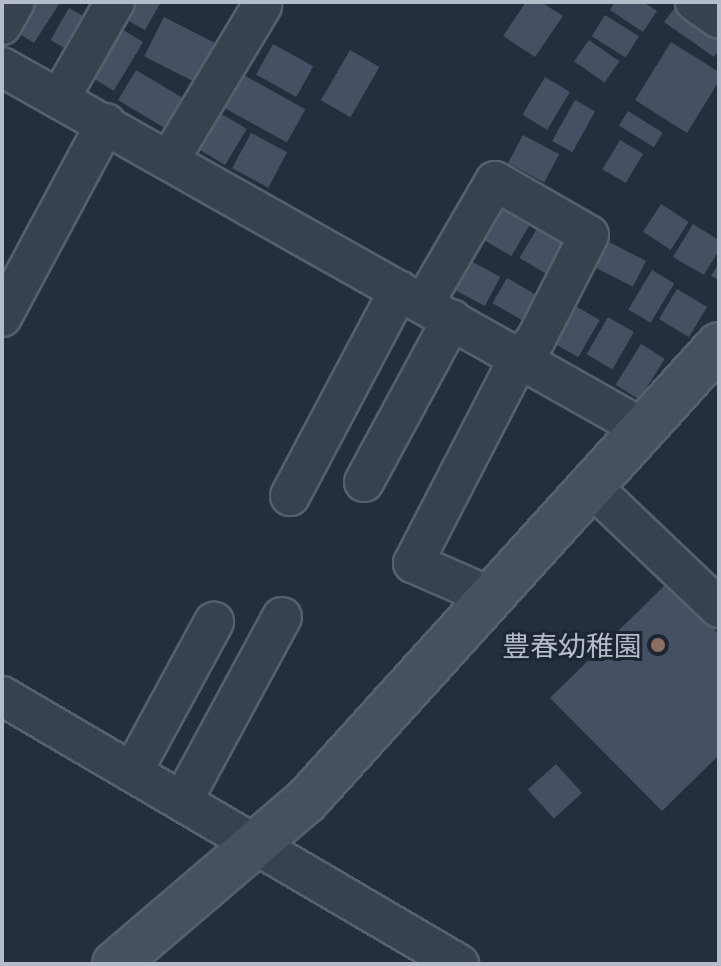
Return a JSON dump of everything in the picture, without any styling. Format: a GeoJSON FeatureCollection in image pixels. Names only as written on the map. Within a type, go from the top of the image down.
{"type":"FeatureCollection","features":[{"type":"Feature","properties":{"kind":"street"},"geometry":{"type":"LineString","coordinates":[[2,25],[15,2]]}},
{"type":"Feature","properties":{"kind":"street"},"geometry":{"type":"LineString","coordinates":[[60,98],[115,2]]}},
{"type":"Feature","properties":{"kind":"street"},"geometry":{"type":"LineString","coordinates":[[695,2],[719,19]]}},
{"type":"Feature","properties":{"kind":"street"},"geometry":{"type":"LineString","coordinates":[[170,159],[262,6]]}},
{"type":"Feature","properties":{"kind":"street"},"geometry":{"type":"LineString","coordinates":[[2,67],[644,429]]}},
{"type":"Feature","properties":{"kind":"street"},"geometry":{"type":"LineString","coordinates":[[2,317],[106,123]]}},
{"type":"Feature","properties":{"kind":"street"},"geometry":{"type":"LineString","coordinates":[[290,496],[425,304],[495,181],[589,235],[535,341],[519,358],[413,563],[491,597]]}},
{"type":"Feature","properties":{"kind":"street"},"geometry":{"type":"LineString","coordinates":[[364,482],[425,304]]}},
{"type":"Feature","properties":{"kind":"street"},"geometry":{"type":"LineString","coordinates":[[115,964],[255,841],[306,801],[719,345]]}},
{"type":"Feature","properties":{"kind":"street"},"geometry":{"type":"LineString","coordinates":[[591,486],[719,608]]}},
{"type":"Feature","properties":{"kind":"street"},"geometry":{"type":"LineString","coordinates":[[183,800],[282,617]]}},
{"type":"Feature","properties":{"kind":"street"},"geometry":{"type":"LineString","coordinates":[[133,771],[214,622]]}},
{"type":"Feature","properties":{"kind":"street"},"geometry":{"type":"LineString","coordinates":[[2,696],[255,841],[459,964]]}},
{"type":"Feature","properties":{"kind":"building"},"geometry":{"type":"Polygon","coordinates":[[[30,2],[59,4],[34,43],[12,29],[30,2]]]}},
{"type":"Feature","properties":{"kind":"building"},"geometry":{"type":"Polygon","coordinates":[[[135,2],[161,2],[145,30],[125,19],[135,2]]]}},
{"type":"Feature","properties":{"kind":"building"},"geometry":{"type":"Polygon","coordinates":[[[526,2],[541,2],[563,16],[535,57],[503,36],[526,2]]]}},
{"type":"Feature","properties":{"kind":"building"},"geometry":{"type":"Polygon","coordinates":[[[615,2],[643,2],[657,11],[643,32],[610,10],[615,2]]]}},
{"type":"Feature","properties":{"kind":"building"},"geometry":{"type":"Polygon","coordinates":[[[677,5],[719,35],[719,50],[714,57],[664,22],[677,5]]]}},
{"type":"Feature","properties":{"kind":"building"},"geometry":{"type":"Polygon","coordinates":[[[69,8],[93,22],[75,54],[50,40],[69,8]]]}},
{"type":"Feature","properties":{"kind":"building"},"geometry":{"type":"Polygon","coordinates":[[[605,15],[639,36],[626,57],[592,36],[605,15]]]}},
{"type":"Feature","properties":{"kind":"building"},"geometry":{"type":"Polygon","coordinates":[[[164,17],[220,46],[200,85],[144,56],[164,17]]]}},
{"type":"Feature","properties":{"kind":"building"},"geometry":{"type":"Polygon","coordinates":[[[120,28],[143,42],[114,91],[91,77],[120,28]]]}},
{"type":"Feature","properties":{"kind":"building"},"geometry":{"type":"Polygon","coordinates":[[[589,40],[619,61],[604,83],[574,61],[589,40]]]}},
{"type":"Feature","properties":{"kind":"building"},"geometry":{"type":"Polygon","coordinates":[[[671,42],[719,72],[719,81],[687,133],[635,100],[671,42]]]}},
{"type":"Feature","properties":{"kind":"building"},"geometry":{"type":"Polygon","coordinates":[[[273,44],[313,66],[296,97],[256,75],[273,44]]]}},
{"type":"Feature","properties":{"kind":"building"},"geometry":{"type":"Polygon","coordinates":[[[350,50],[379,67],[350,117],[321,100],[350,50]]]}},
{"type":"Feature","properties":{"kind":"building"},"geometry":{"type":"Polygon","coordinates":[[[136,70],[186,100],[168,130],[118,100],[136,70]]]}},
{"type":"Feature","properties":{"kind":"building"},"geometry":{"type":"Polygon","coordinates":[[[238,72],[305,109],[287,143],[220,105],[238,72]]]}},
{"type":"Feature","properties":{"kind":"building"},"geometry":{"type":"Polygon","coordinates":[[[545,77],[570,92],[547,130],[522,115],[545,77]]]}},
{"type":"Feature","properties":{"kind":"building"},"geometry":{"type":"Polygon","coordinates":[[[575,100],[595,111],[572,152],[552,141],[575,100]]]}},
{"type":"Feature","properties":{"kind":"building"},"geometry":{"type":"Polygon","coordinates":[[[215,110],[247,129],[225,165],[193,146],[215,110]]]}},
{"type":"Feature","properties":{"kind":"building"},"geometry":{"type":"Polygon","coordinates":[[[628,111],[663,133],[654,147],[619,125],[628,111]]]}},
{"type":"Feature","properties":{"kind":"building"},"geometry":{"type":"Polygon","coordinates":[[[251,133],[287,152],[268,188],[232,168],[251,133]]]}},
{"type":"Feature","properties":{"kind":"building"},"geometry":{"type":"Polygon","coordinates":[[[523,135],[559,154],[544,183],[508,163],[523,135]]]}},
{"type":"Feature","properties":{"kind":"building"},"geometry":{"type":"Polygon","coordinates":[[[620,140],[643,154],[626,183],[602,169],[620,140]]]}},
{"type":"Feature","properties":{"kind":"building"},"geometry":{"type":"Polygon","coordinates":[[[504,201],[533,218],[511,256],[482,239],[504,201]]]}},
{"type":"Feature","properties":{"kind":"building"},"geometry":{"type":"Polygon","coordinates":[[[661,204],[689,222],[671,250],[643,232],[661,204]]]}},
{"type":"Feature","properties":{"kind":"building"},"geometry":{"type":"Polygon","coordinates":[[[693,224],[719,240],[719,250],[704,275],[673,257],[693,224]]]}},
{"type":"Feature","properties":{"kind":"building"},"geometry":{"type":"Polygon","coordinates":[[[538,227],[566,244],[548,275],[519,258],[538,227]]]}},
{"type":"Feature","properties":{"kind":"building"},"geometry":{"type":"Polygon","coordinates":[[[605,240],[646,261],[633,287],[592,266],[605,240]]]}},
{"type":"Feature","properties":{"kind":"building"},"geometry":{"type":"Polygon","coordinates":[[[465,258],[500,277],[485,306],[450,287],[465,258]]]}},
{"type":"Feature","properties":{"kind":"building"},"geometry":{"type":"Polygon","coordinates":[[[719,263],[719,280],[711,276],[719,263]]]}},
{"type":"Feature","properties":{"kind":"building"},"geometry":{"type":"Polygon","coordinates":[[[652,270],[674,283],[651,323],[628,309],[652,270]]]}},
{"type":"Feature","properties":{"kind":"building"},"geometry":{"type":"Polygon","coordinates":[[[507,278],[542,298],[527,323],[492,303],[507,278]]]}},
{"type":"Feature","properties":{"kind":"building"},"geometry":{"type":"Polygon","coordinates":[[[677,289],[707,307],[689,337],[659,319],[677,289]]]}},
{"type":"Feature","properties":{"kind":"building"},"geometry":{"type":"Polygon","coordinates":[[[572,304],[600,320],[578,357],[550,341],[572,304]]]}},
{"type":"Feature","properties":{"kind":"building"},"geometry":{"type":"Polygon","coordinates":[[[608,317],[634,332],[612,369],[586,354],[608,317]]]}},
{"type":"Feature","properties":{"kind":"building"},"geometry":{"type":"Polygon","coordinates":[[[641,344],[665,359],[639,400],[616,385],[641,344]]]}},
{"type":"Feature","properties":{"kind":"building"},"geometry":{"type":"Polygon","coordinates":[[[668,582],[719,634],[719,755],[662,811],[550,698],[668,582]]]}},
{"type":"Feature","properties":{"kind":"building"},"geometry":{"type":"Polygon","coordinates":[[[556,764],[582,793],[554,818],[528,789],[556,764]]]}},
{"type":"Feature","properties":{"kind":"place","name":"豊春幼稚園"},"geometry":{"type":"Point","coordinates":[658,645]}}]}
